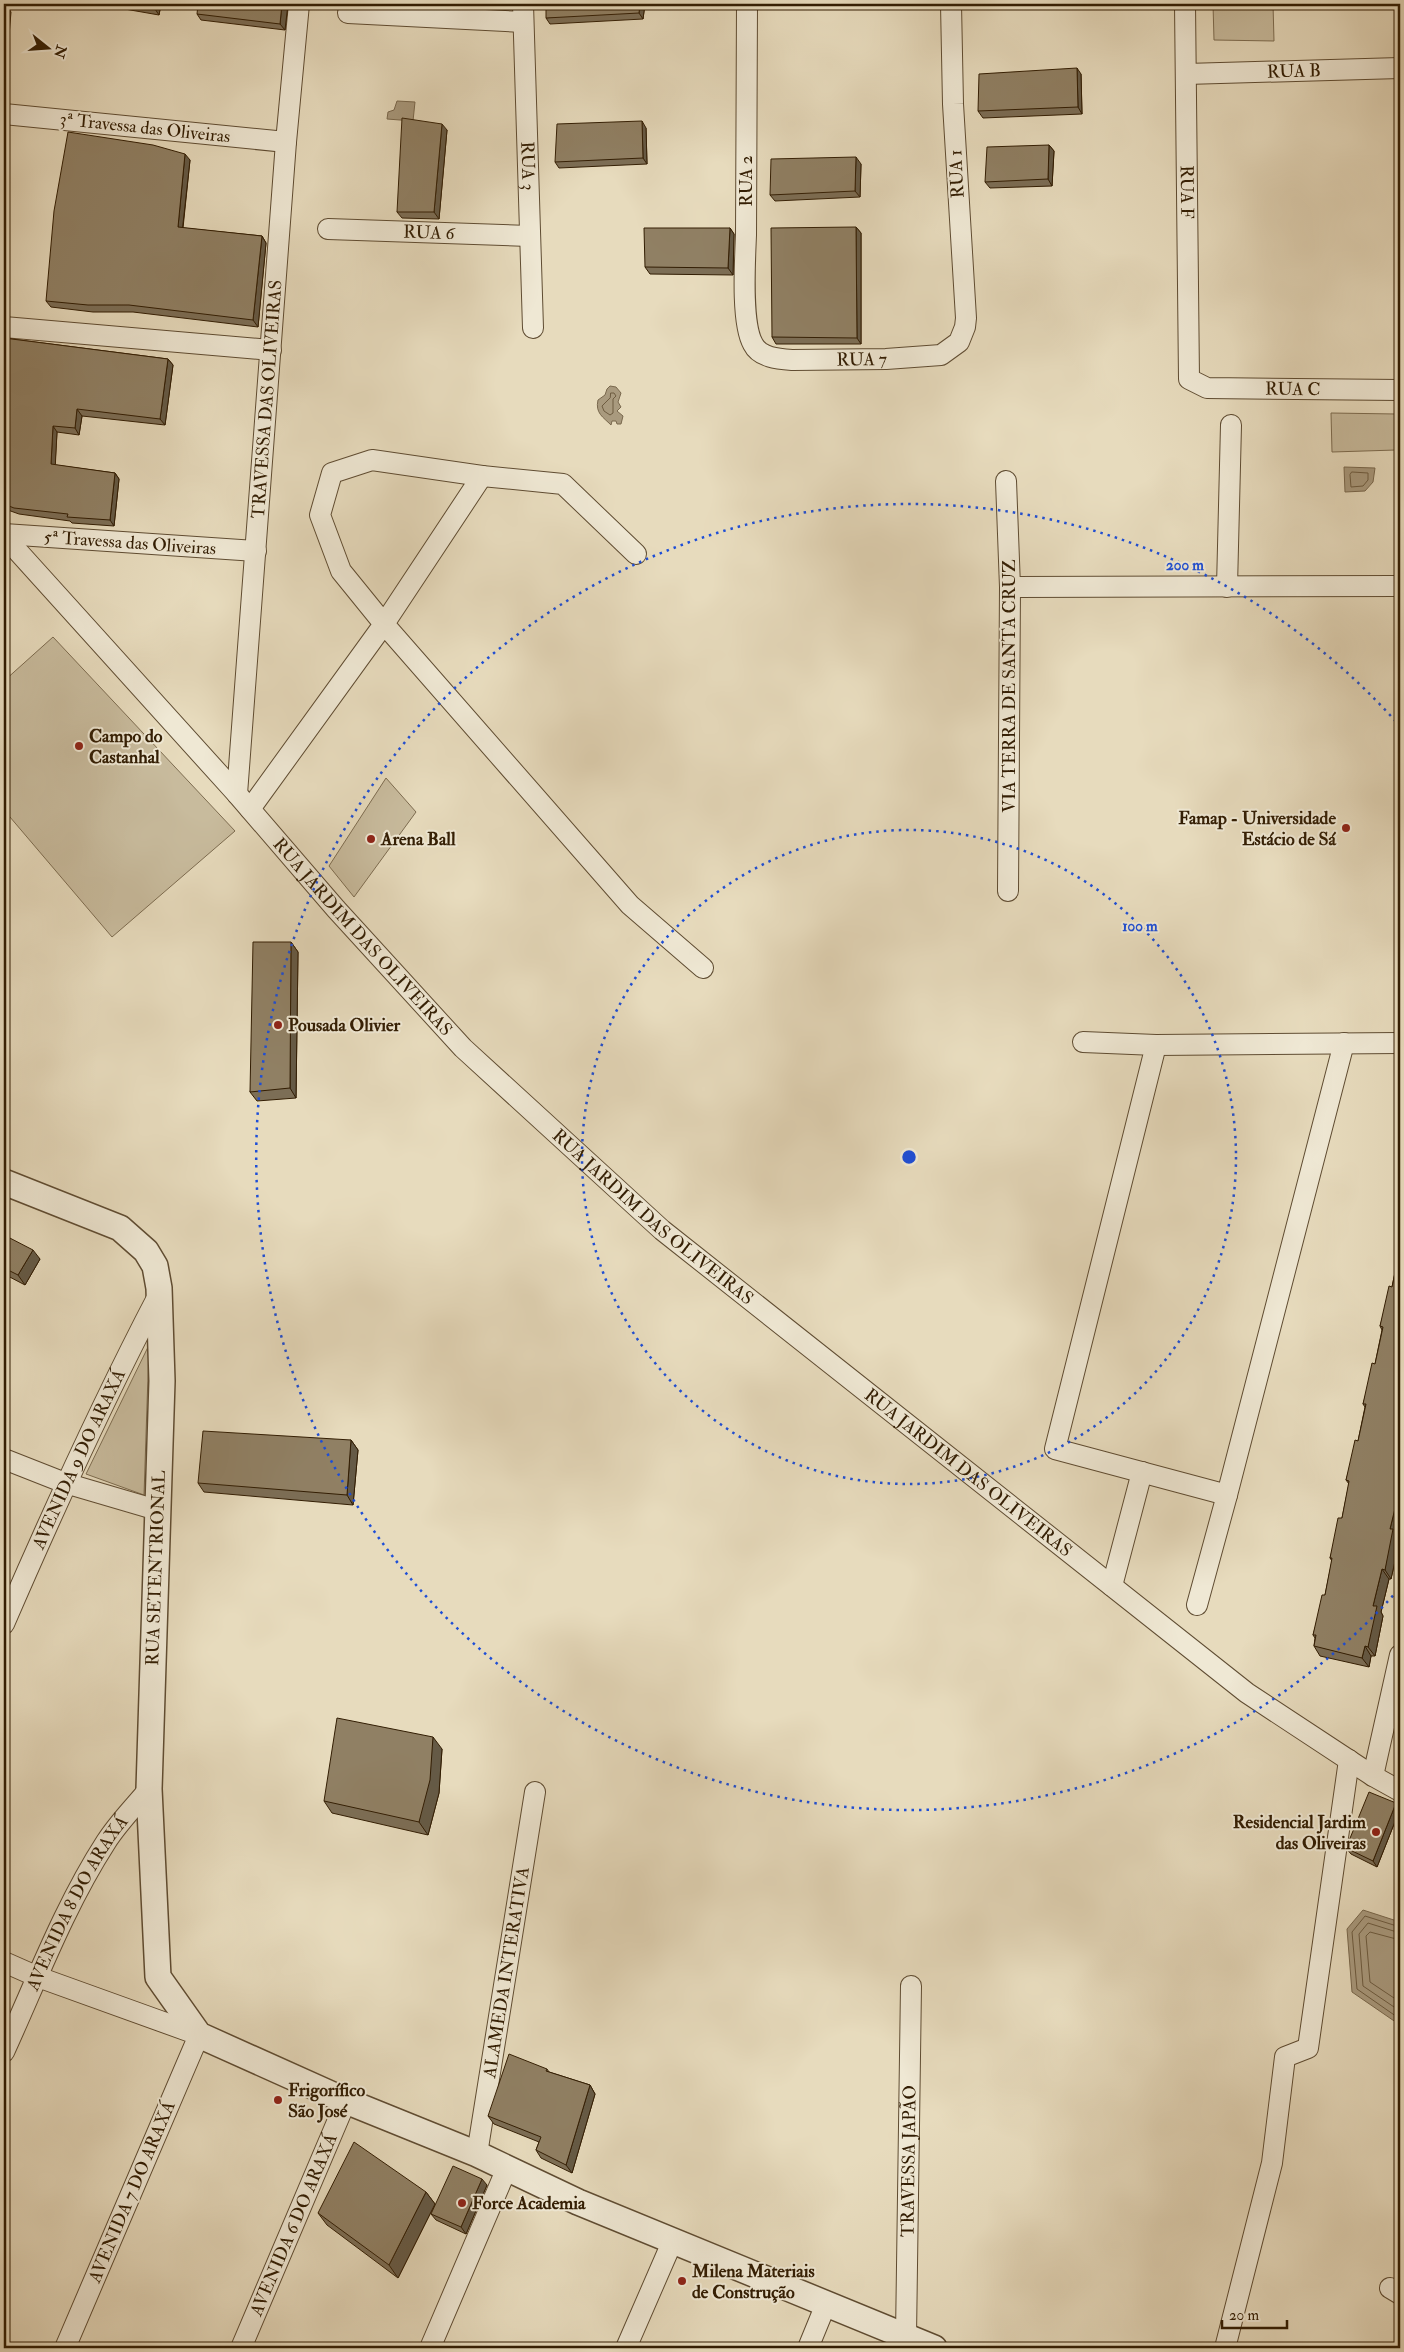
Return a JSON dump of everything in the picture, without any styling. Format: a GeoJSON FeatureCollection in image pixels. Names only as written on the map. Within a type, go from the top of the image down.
{"type":"FeatureCollection","features":[{"type":"Feature","properties":{"kind":"street","name":"TRAVESSA DAS OLIVEIRAS"},"geometry":{"type":"LineString","coordinates":[[244,802],[256,551],[286,142],[299,4]]}},
{"type":"Feature","properties":{"kind":"street","name":"RUA 2"},"geometry":{"type":"LineString","coordinates":[[747,4],[746,304],[750,336],[753,344],[762,353]]}},
{"type":"Feature","properties":{"kind":"street","name":"RUA 1"},"geometry":{"type":"LineString","coordinates":[[951,4],[953,104],[966,318],[965,327],[959,342]]}},
{"type":"Feature","properties":{"kind":"street","name":"RUA F"},"geometry":{"type":"LineString","coordinates":[[1186,4],[1189,379]]}},
{"type":"Feature","properties":{"kind":"street"},"geometry":{"type":"LineString","coordinates":[[348,12],[523,13]]}},
{"type":"Feature","properties":{"kind":"street","name":"RUA 3"},"geometry":{"type":"LineString","coordinates":[[523,13],[533,328]]}},
{"type":"Feature","properties":{"kind":"street","name":"RUA B"},"geometry":{"type":"LineString","coordinates":[[1186,74],[1400,68]]}},
{"type":"Feature","properties":{"kind":"street","name":"3ª Travessa das Oliveiras"},"geometry":{"type":"LineString","coordinates":[[4,114],[286,142]]}},
{"type":"Feature","properties":{"kind":"street","name":"RUA 6"},"geometry":{"type":"LineString","coordinates":[[328,229],[529,236]]}},
{"type":"Feature","properties":{"kind":"street"},"geometry":{"type":"LineString","coordinates":[[4,327],[271,350]]}},
{"type":"Feature","properties":{"kind":"street","name":"RUA 7"},"geometry":{"type":"LineString","coordinates":[[762,353],[779,359],[793,360],[886,359],[941,355],[959,342]]}},
{"type":"Feature","properties":{"kind":"street","name":"RUA C"},"geometry":{"type":"LineString","coordinates":[[1189,379],[1208,388],[1400,390]]}},
{"type":"Feature","properties":{"kind":"street"},"geometry":{"type":"LineString","coordinates":[[1227,587],[1231,425]]}},
{"type":"Feature","properties":{"kind":"street"},"geometry":{"type":"LineString","coordinates":[[636,554],[563,484],[482,476],[372,460],[332,473],[320,515],[341,571],[384,624],[630,905],[703,968]]}},
{"type":"Feature","properties":{"kind":"street"},"geometry":{"type":"LineString","coordinates":[[244,802],[384,624],[482,476]]}},
{"type":"Feature","properties":{"kind":"street","name":"VIA TERRA DE SANTA CRUZ"},"geometry":{"type":"LineString","coordinates":[[1006,482],[1010,587],[1008,890]]}},
{"type":"Feature","properties":{"kind":"street","name":"5ª Travessa das Oliveiras"},"geometry":{"type":"LineString","coordinates":[[4,535],[256,551]]}},
{"type":"Feature","properties":{"kind":"street","name":"RUA JARDIM DAS OLIVEIRAS"},"geometry":{"type":"LineString","coordinates":[[4,535],[244,802],[336,909],[463,1048],[662,1230],[1247,1693],[1373,1776],[1400,1790]]}},
{"type":"Feature","properties":{"kind":"street"},"geometry":{"type":"LineString","coordinates":[[1010,587],[1400,586]]}},
{"type":"Feature","properties":{"kind":"street"},"geometry":{"type":"LineString","coordinates":[[1083,1042],[1156,1045],[1400,1043]]}},
{"type":"Feature","properties":{"kind":"street"},"geometry":{"type":"LineString","coordinates":[[1198,1605],[1344,1043]]}},
{"type":"Feature","properties":{"kind":"street"},"geometry":{"type":"LineString","coordinates":[[1156,1045],[1055,1449],[1227,1495]]}},
{"type":"Feature","properties":{"kind":"street","name":"RUA SETENTRIONAL"},"geometry":{"type":"LineString","coordinates":[[4,1182],[120,1228],[139,1243],[151,1258],[157,1277],[162,1381],[149,1789],[158,1977],[199,2035]]}},
{"type":"Feature","properties":{"kind":"street","name":"AVENIDA 9 DO ARAXÁ"},"geometry":{"type":"LineString","coordinates":[[4,1624],[65,1483],[117,1375],[158,1296]]}},
{"type":"Feature","properties":{"kind":"street"},"geometry":{"type":"LineString","coordinates":[[4,1459],[65,1483],[157,1510]]}},
{"type":"Feature","properties":{"kind":"street"},"geometry":{"type":"LineString","coordinates":[[1112,1586],[1142,1472]]}},
{"type":"Feature","properties":{"kind":"street"},"geometry":{"type":"LineString","coordinates":[[1373,1776],[1400,1655]]}},
{"type":"Feature","properties":{"kind":"street"},"geometry":{"type":"LineString","coordinates":[[1225,2348],[1272,2163],[1285,2057],[1308,2048],[1349,1760]]}},
{"type":"Feature","properties":{"kind":"street","name":"AVENIDA 8 DO ARAXÁ"},"geometry":{"type":"LineString","coordinates":[[4,2052],[55,1937],[97,1856],[111,1835],[149,1789]]}},
{"type":"Feature","properties":{"kind":"street","name":"ALAMEDA INTERATIVA"},"geometry":{"type":"LineString","coordinates":[[477,2154],[535,1792]]}},
{"type":"Feature","properties":{"kind":"street"},"geometry":{"type":"LineString","coordinates":[[4,1962],[38,1977],[199,2035],[346,2101],[477,2154],[578,2202],[934,2348]]}},
{"type":"Feature","properties":{"kind":"street","name":"TRAVESSA JAPÃO"},"geometry":{"type":"LineString","coordinates":[[906,2336],[911,1986]]}},
{"type":"Feature","properties":{"kind":"street","name":"AVENIDA 7 DO ARAXÁ"},"geometry":{"type":"LineString","coordinates":[[65,2348],[199,2035]]}},
{"type":"Feature","properties":{"kind":"street","name":"AVENIDA 6 DO ARAXÁ"},"geometry":{"type":"LineString","coordinates":[[240,2348],[346,2101]]}},
{"type":"Feature","properties":{"kind":"street"},"geometry":{"type":"LineString","coordinates":[[430,2348],[507,2168]]}},
{"type":"Feature","properties":{"kind":"street"},"geometry":{"type":"LineString","coordinates":[[626,2348],[673,2240]]}},
{"type":"Feature","properties":{"kind":"street"},"geometry":{"type":"LineString","coordinates":[[808,2348],[826,2304]]}},
{"type":"Feature","properties":{"kind":"shaded area"},"geometry":{"type":"Polygon","coordinates":[[[1213,4],[1273,4],[1274,41],[1214,40],[1213,4]]]}},
{"type":"Feature","properties":{"kind":"shaded area"},"geometry":{"type":"Polygon","coordinates":[[[1331,413],[1396,414],[1396,450],[1332,452],[1331,413]]]}},
{"type":"Feature","properties":{"kind":"shaded area","name":"Campo do Castanhal"},"geometry":{"type":"Polygon","coordinates":[[[53,637],[235,831],[112,937],[4,810],[4,681],[53,637]]]}},
{"type":"Feature","properties":{"kind":"shaded area","name":"Arena Ball"},"geometry":{"type":"Polygon","coordinates":[[[386,778],[416,812],[354,897],[329,866],[386,778]]]}},
{"type":"Feature","properties":{"kind":"shaded area"},"geometry":{"type":"Polygon","coordinates":[[[149,1345],[144,1495],[86,1474],[149,1345]]]}},
{"type":"Feature","properties":{"kind":"water"},"geometry":{"type":"Polygon","coordinates":[[[397,101],[415,102],[413,121],[387,119],[388,112],[394,110],[397,101]]]}},
{"type":"Feature","properties":{"kind":"water"},"geometry":{"type":"Polygon","coordinates":[[[610,386],[616,387],[621,393],[618,402],[621,407],[617,411],[623,416],[621,424],[612,421],[611,425],[600,414],[598,408],[598,400],[605,395],[610,386]]]}},
{"type":"Feature","properties":{"kind":"water"},"geometry":{"type":"Polygon","coordinates":[[[1344,467],[1375,468],[1373,482],[1365,491],[1345,492],[1344,467]]]}},
{"type":"Feature","properties":{"kind":"water"},"geometry":{"type":"Polygon","coordinates":[[[1363,1910],[1400,1922],[1400,2025],[1352,1992],[1347,1929],[1363,1910]]]}},
{"type":"Feature","properties":{"kind":"building"},"geometry":{"type":"Polygon","coordinates":[[[128,4],[156,4],[155,9],[128,4]]]}},
{"type":"Feature","properties":{"kind":"building"},"geometry":{"type":"Polygon","coordinates":[[[198,4],[282,4],[280,24],[197,14],[198,4]]]}},
{"type":"Feature","properties":{"kind":"building"},"geometry":{"type":"Polygon","coordinates":[[[546,4],[640,4],[639,13],[546,18],[546,4]]]}},
{"type":"Feature","properties":{"kind":"building"},"geometry":{"type":"Polygon","coordinates":[[[4,5],[6,5],[4,35],[4,5]]]}},
{"type":"Feature","properties":{"kind":"building"},"geometry":{"type":"Polygon","coordinates":[[[1077,68],[1078,107],[978,111],[979,74],[1077,68]]]}},
{"type":"Feature","properties":{"kind":"building"},"geometry":{"type":"Polygon","coordinates":[[[402,118],[442,124],[434,212],[397,212],[402,118]]]}},
{"type":"Feature","properties":{"kind":"building"},"geometry":{"type":"Polygon","coordinates":[[[642,121],[643,158],[555,162],[557,124],[642,121]]]}},
{"type":"Feature","properties":{"kind":"building"},"geometry":{"type":"Polygon","coordinates":[[[68,132],[153,145],[185,154],[178,227],[262,236],[253,320],[129,305],[88,305],[46,301],[54,211],[68,132]]]}},
{"type":"Feature","properties":{"kind":"building"},"geometry":{"type":"Polygon","coordinates":[[[1049,145],[1048,179],[985,182],[987,147],[1049,145]]]}},
{"type":"Feature","properties":{"kind":"building"},"geometry":{"type":"Polygon","coordinates":[[[856,157],[855,191],[770,195],[771,159],[856,157]]]}},
{"type":"Feature","properties":{"kind":"building"},"geometry":{"type":"Polygon","coordinates":[[[856,227],[857,338],[772,337],[771,228],[856,227]]]}},
{"type":"Feature","properties":{"kind":"building"},"geometry":{"type":"Polygon","coordinates":[[[644,228],[730,228],[728,268],[645,267],[644,228]]]}},
{"type":"Feature","properties":{"kind":"building"},"geometry":{"type":"Polygon","coordinates":[[[4,338],[168,359],[160,419],[77,409],[75,428],[53,426],[51,464],[115,473],[110,520],[67,517],[68,514],[14,508],[4,504],[4,338]]]}},
{"type":"Feature","properties":{"kind":"building","name":"Pousada Olivier"},"geometry":{"type":"Polygon","coordinates":[[[253,942],[291,942],[290,1088],[250,1092],[253,942]]]}},
{"type":"Feature","properties":{"kind":"building"},"geometry":{"type":"Polygon","coordinates":[[[1400,1233],[1400,1250],[1397,1249],[1400,1233]]]}},
{"type":"Feature","properties":{"kind":"building"},"geometry":{"type":"Polygon","coordinates":[[[4,1235],[33,1250],[18,1275],[4,1268],[4,1235]]]}},
{"type":"Feature","properties":{"kind":"building"},"geometry":{"type":"Polygon","coordinates":[[[1400,1250],[1400,1492],[1390,1529],[1393,1529],[1385,1570],[1382,1569],[1373,1606],[1377,1606],[1368,1647],[1365,1646],[1362,1658],[1314,1646],[1316,1635],[1313,1635],[1322,1595],[1325,1595],[1338,1518],[1342,1518],[1349,1481],[1346,1480],[1355,1440],[1358,1441],[1366,1404],[1363,1404],[1372,1363],[1375,1364],[1383,1327],[1380,1326],[1389,1286],[1392,1287],[1400,1250]]]}},
{"type":"Feature","properties":{"kind":"building"},"geometry":{"type":"Polygon","coordinates":[[[203,1431],[351,1440],[347,1495],[198,1483],[203,1431]]]}},
{"type":"Feature","properties":{"kind":"building"},"geometry":{"type":"Polygon","coordinates":[[[337,1718],[433,1737],[430,1780],[419,1822],[324,1801],[337,1718]]]}},
{"type":"Feature","properties":{"kind":"building","name":"Residencial Jardim das Oliveiras"},"geometry":{"type":"Polygon","coordinates":[[[1369,1792],[1396,1803],[1373,1861],[1346,1848],[1369,1792]]]}},
{"type":"Feature","properties":{"kind":"building"},"geometry":{"type":"Polygon","coordinates":[[[509,2054],[547,2069],[546,2071],[590,2085],[566,2165],[536,2150],[541,2137],[488,2116],[509,2054]]]}},
{"type":"Feature","properties":{"kind":"building"},"geometry":{"type":"Polygon","coordinates":[[[354,2142],[426,2192],[389,2265],[318,2213],[354,2142]]]}},
{"type":"Feature","properties":{"kind":"building","name":"Force Academia"},"geometry":{"type":"Polygon","coordinates":[[[453,2166],[482,2179],[461,2227],[431,2214],[453,2166]]]}},
{"type":"Feature","properties":{"kind":"place","name":"Campo do Castanhal"},"geometry":{"type":"Point","coordinates":[79,746]}},
{"type":"Feature","properties":{"kind":"place","name":"Famap - Universidade Estácio de Sá"},"geometry":{"type":"Point","coordinates":[1346,828]}},
{"type":"Feature","properties":{"kind":"place","name":"Arena Ball"},"geometry":{"type":"Point","coordinates":[371,839]}},
{"type":"Feature","properties":{"kind":"place","name":"Pousada Olivier"},"geometry":{"type":"Point","coordinates":[278,1025]}},
{"type":"Feature","properties":{"kind":"place","name":"Residencial Jardim das Oliveiras"},"geometry":{"type":"Point","coordinates":[1376,1832]}},
{"type":"Feature","properties":{"kind":"place","name":"Frigorífico São José"},"geometry":{"type":"Point","coordinates":[278,2100]}},
{"type":"Feature","properties":{"kind":"place","name":"Force Academia"},"geometry":{"type":"Point","coordinates":[462,2203]}},
{"type":"Feature","properties":{"kind":"place","name":"Milena Materiais de Construção"},"geometry":{"type":"Point","coordinates":[682,2281]}}]}
